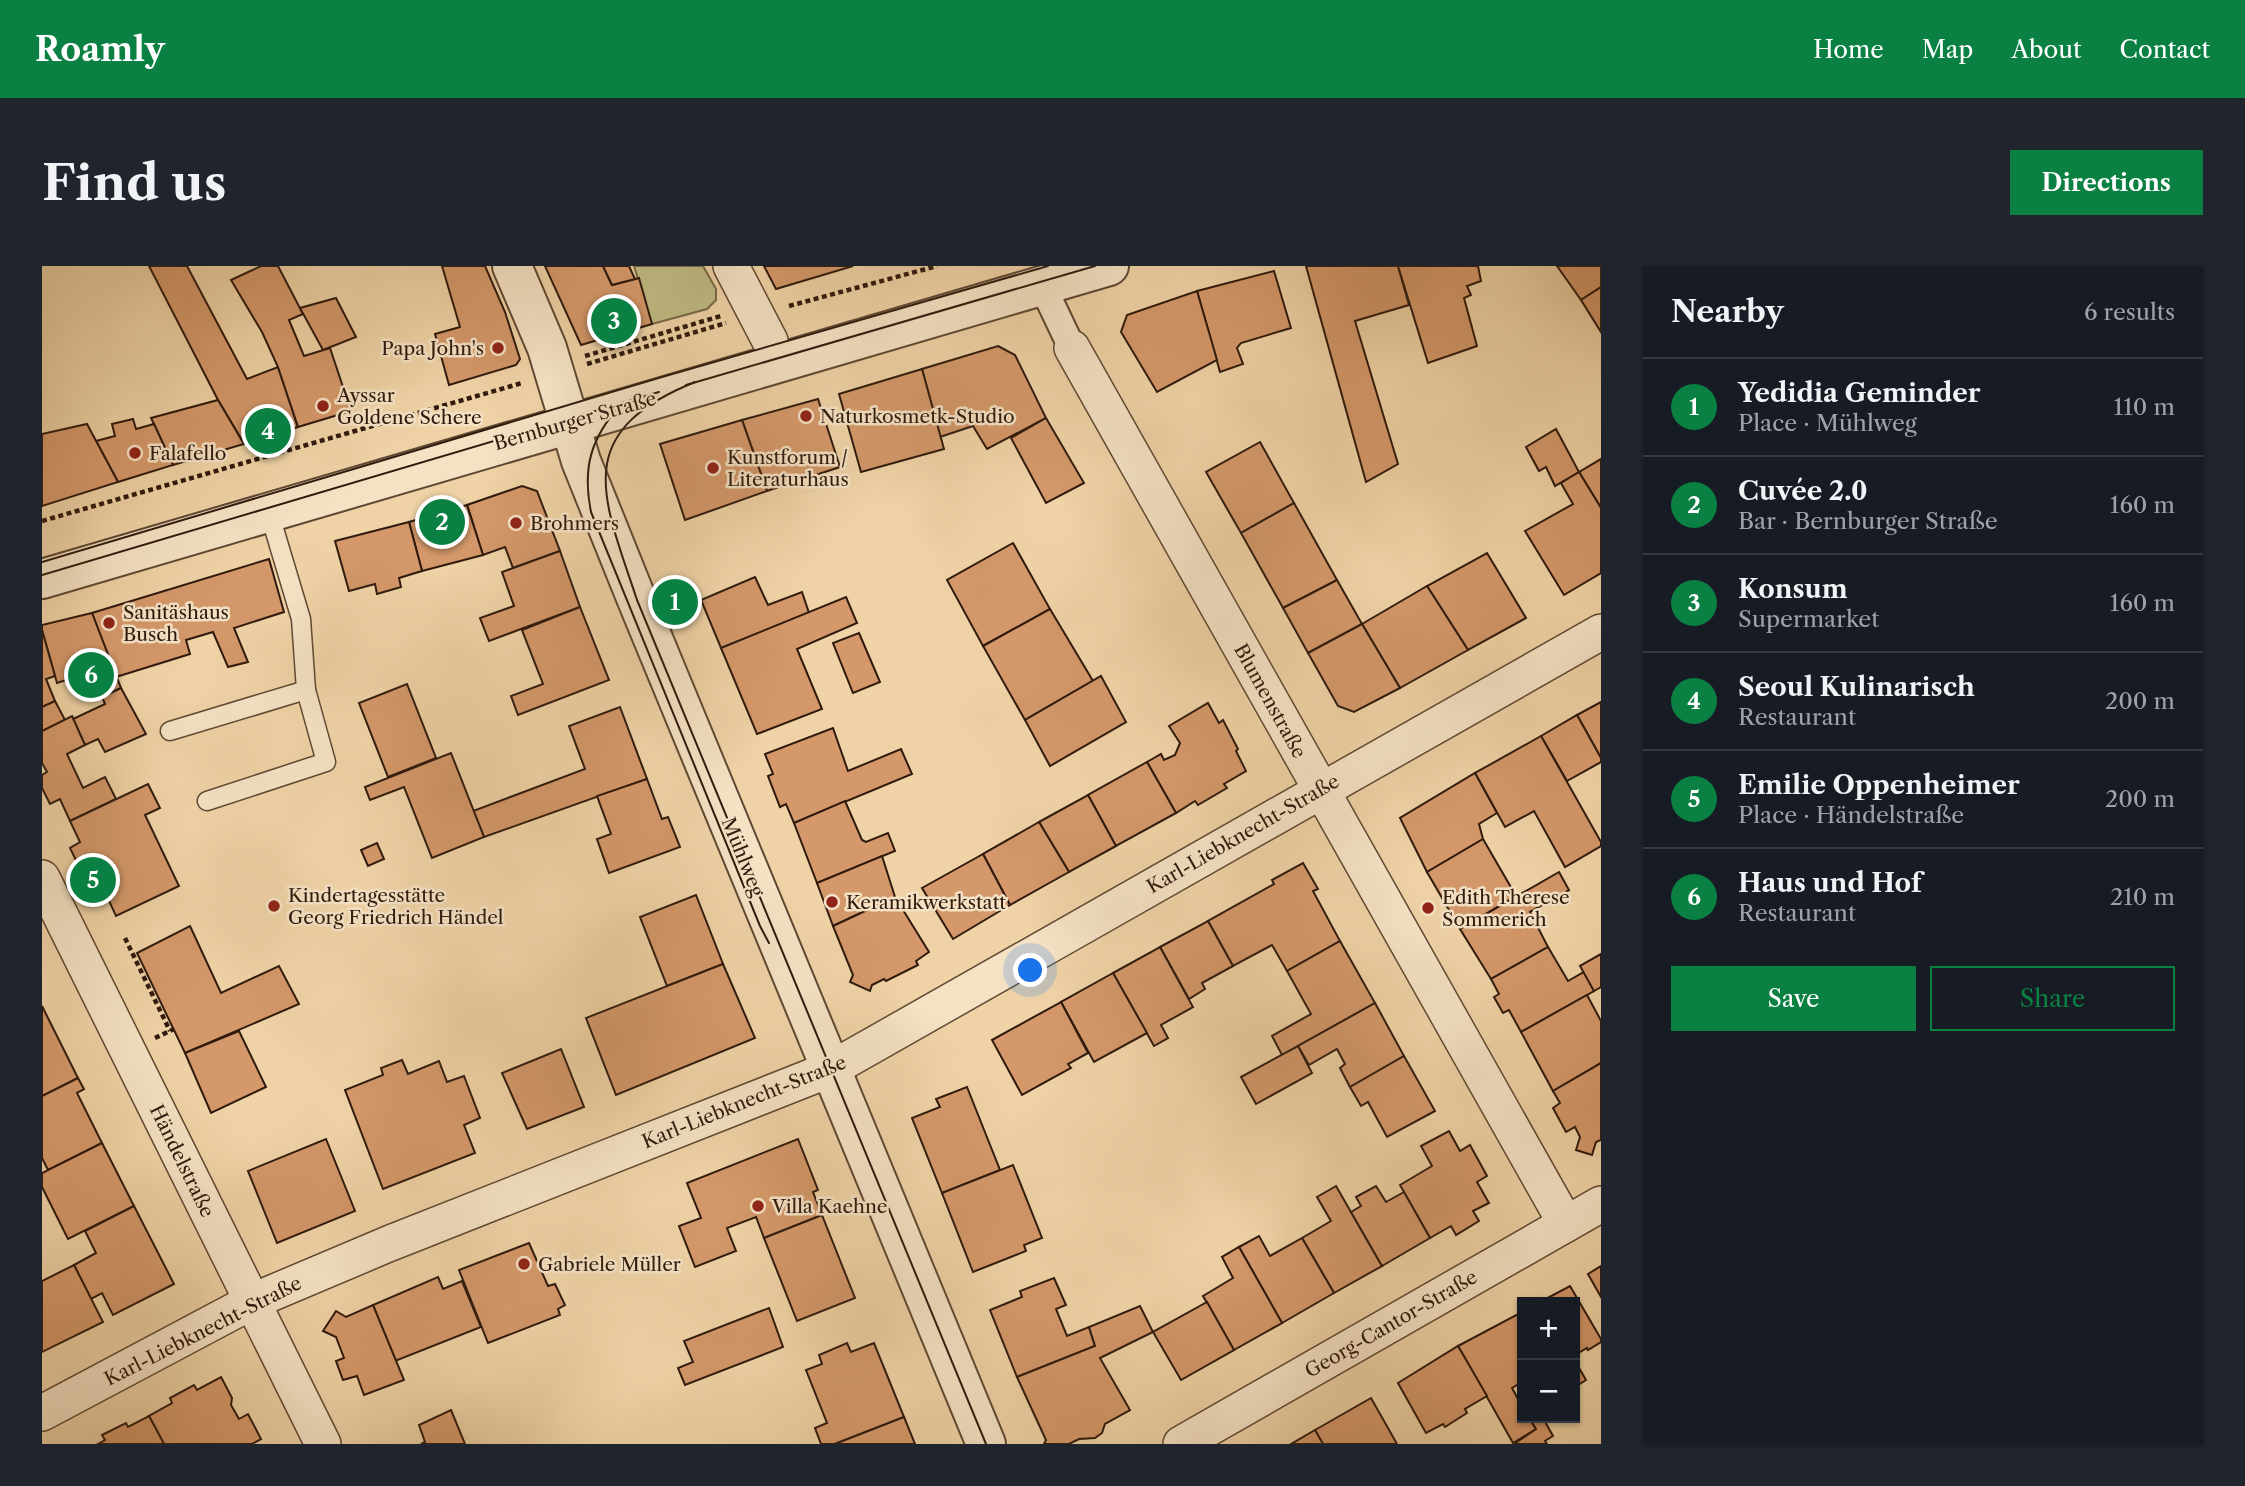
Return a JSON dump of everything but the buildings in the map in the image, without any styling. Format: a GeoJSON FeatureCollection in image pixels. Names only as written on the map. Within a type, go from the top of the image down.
{"type":"FeatureCollection","features":[{"type":"Feature","properties":{"kind":"street","name":"Mühlweg"},"geometry":{"type":"LineString","coordinates":[[512,266],[547,348],[584,468],[986,1444]]}},
{"type":"Feature","properties":{"kind":"street"},"geometry":{"type":"LineString","coordinates":[[732,266],[745,313],[770,341]]}},
{"type":"Feature","properties":{"kind":"street","name":"Bernburger Straße"},"geometry":{"type":"LineString","coordinates":[[42,579],[269,512],[566,413],[770,341],[1033,275],[1109,266]]}},
{"type":"Feature","properties":{"kind":"street","name":"Bernburger Straße"},"geometry":{"type":"LineString","coordinates":[[42,551],[566,413],[1033,275]]}},
{"type":"Feature","properties":{"kind":"street","name":"Blumenstraße"},"geometry":{"type":"LineString","coordinates":[[1033,275],[1566,1224]]}},
{"type":"Feature","properties":{"kind":"street","name":"Karl-Liebknecht-Straße"},"geometry":{"type":"LineString","coordinates":[[42,1413],[251,1302],[388,1244],[831,1069],[1601,632]]}},
{"type":"Feature","properties":{"kind":"street","name":"Händelstraße"},"geometry":{"type":"LineString","coordinates":[[42,878],[323,1444]]}},
{"type":"Feature","properties":{"kind":"street","name":"Georg-Cantor-Straße"},"geometry":{"type":"LineString","coordinates":[[1181,1444],[1601,1204]]}},
{"type":"Feature","properties":{"kind":"lane"},"geometry":{"type":"LineString","coordinates":[[207,801],[326,762],[306,690],[301,619],[269,512]]}},
{"type":"Feature","properties":{"kind":"lane"},"geometry":{"type":"LineString","coordinates":[[170,731],[306,690]]}},
{"type":"Feature","properties":{"kind":"path"},"geometry":{"type":"LineString","coordinates":[[799,303],[937,266]]}},
{"type":"Feature","properties":{"kind":"path"},"geometry":{"type":"LineString","coordinates":[[578,355],[591,354],[745,313]]}},
{"type":"Feature","properties":{"kind":"path"},"geometry":{"type":"LineString","coordinates":[[600,360],[745,313]]}},
{"type":"Feature","properties":{"kind":"path"},"geometry":{"type":"LineString","coordinates":[[42,521],[516,385]]}},
{"type":"Feature","properties":{"kind":"path"},"geometry":{"type":"LineString","coordinates":[[125,938],[172,1030],[154,1039]]}},
{"type":"Feature","properties":{"kind":"shaded area"},"geometry":{"type":"Polygon","coordinates":[[[634,266],[703,266],[716,289],[716,300],[707,309],[652,324],[634,266]]]}},
{"type":"Feature","properties":{"kind":"tram line"},"geometry":{"type":"LineString","coordinates":[[42,562],[662,377],[1048,266]]}},
{"type":"Feature","properties":{"kind":"tram line"},"geometry":{"type":"LineString","coordinates":[[686,385],[1095,266]]}},
{"type":"Feature","properties":{"kind":"tram line"},"geometry":{"type":"LineString","coordinates":[[695,382],[655,402],[628,423],[612,446],[606,472],[607,499],[614,530],[637,600],[986,1444]]}},
{"type":"Feature","properties":{"kind":"tram line"},"geometry":{"type":"LineString","coordinates":[[42,575],[659,392]]}},
{"type":"Feature","properties":{"kind":"tram line"},"geometry":{"type":"LineString","coordinates":[[621,404],[602,429],[591,454],[588,481],[591,512],[769,943]]}},
{"type":"Feature","properties":{"kind":"place","name":"Konsum"},"geometry":{"type":"Point","coordinates":[614,321]}},
{"type":"Feature","properties":{"kind":"place","name":"Papa John's"},"geometry":{"type":"Point","coordinates":[498,348]}},
{"type":"Feature","properties":{"kind":"place","name":"Ayssar Goldene Schere"},"geometry":{"type":"Point","coordinates":[323,406]}},
{"type":"Feature","properties":{"kind":"place","name":"Naturkosmetk-Studio"},"geometry":{"type":"Point","coordinates":[806,416]}},
{"type":"Feature","properties":{"kind":"place","name":"Seoul Kulinarisch"},"geometry":{"type":"Point","coordinates":[268,431]}},
{"type":"Feature","properties":{"kind":"place","name":"Falafello"},"geometry":{"type":"Point","coordinates":[135,453]}},
{"type":"Feature","properties":{"kind":"place","name":"Kunstforum / Literaturhaus"},"geometry":{"type":"Point","coordinates":[713,468]}},
{"type":"Feature","properties":{"kind":"place","name":"Cuvée 2.0"},"geometry":{"type":"Point","coordinates":[442,522]}},
{"type":"Feature","properties":{"kind":"place","name":"Brohmers"},"geometry":{"type":"Point","coordinates":[516,523]}},
{"type":"Feature","properties":{"kind":"place","name":"Yedidia Geminder"},"geometry":{"type":"Point","coordinates":[675,602]}},
{"type":"Feature","properties":{"kind":"place","name":"Sanitäshaus Busch"},"geometry":{"type":"Point","coordinates":[109,623]}},
{"type":"Feature","properties":{"kind":"place","name":"Haus und Hof"},"geometry":{"type":"Point","coordinates":[91,675]}},
{"type":"Feature","properties":{"kind":"place","name":"Emilie Oppenheimer"},"geometry":{"type":"Point","coordinates":[93,880]}},
{"type":"Feature","properties":{"kind":"place","name":"Keramikwerkstatt"},"geometry":{"type":"Point","coordinates":[832,902]}},
{"type":"Feature","properties":{"kind":"place","name":"Kindertagesstätte Georg Friedrich Händel"},"geometry":{"type":"Point","coordinates":[274,906]}},
{"type":"Feature","properties":{"kind":"place","name":"Edith Therese Sommerich"},"geometry":{"type":"Point","coordinates":[1428,908]}},
{"type":"Feature","properties":{"kind":"place","name":"Villa Kaehne"},"geometry":{"type":"Point","coordinates":[758,1206]}},
{"type":"Feature","properties":{"kind":"place","name":"Gabriele Müller"},"geometry":{"type":"Point","coordinates":[524,1264]}}]}
